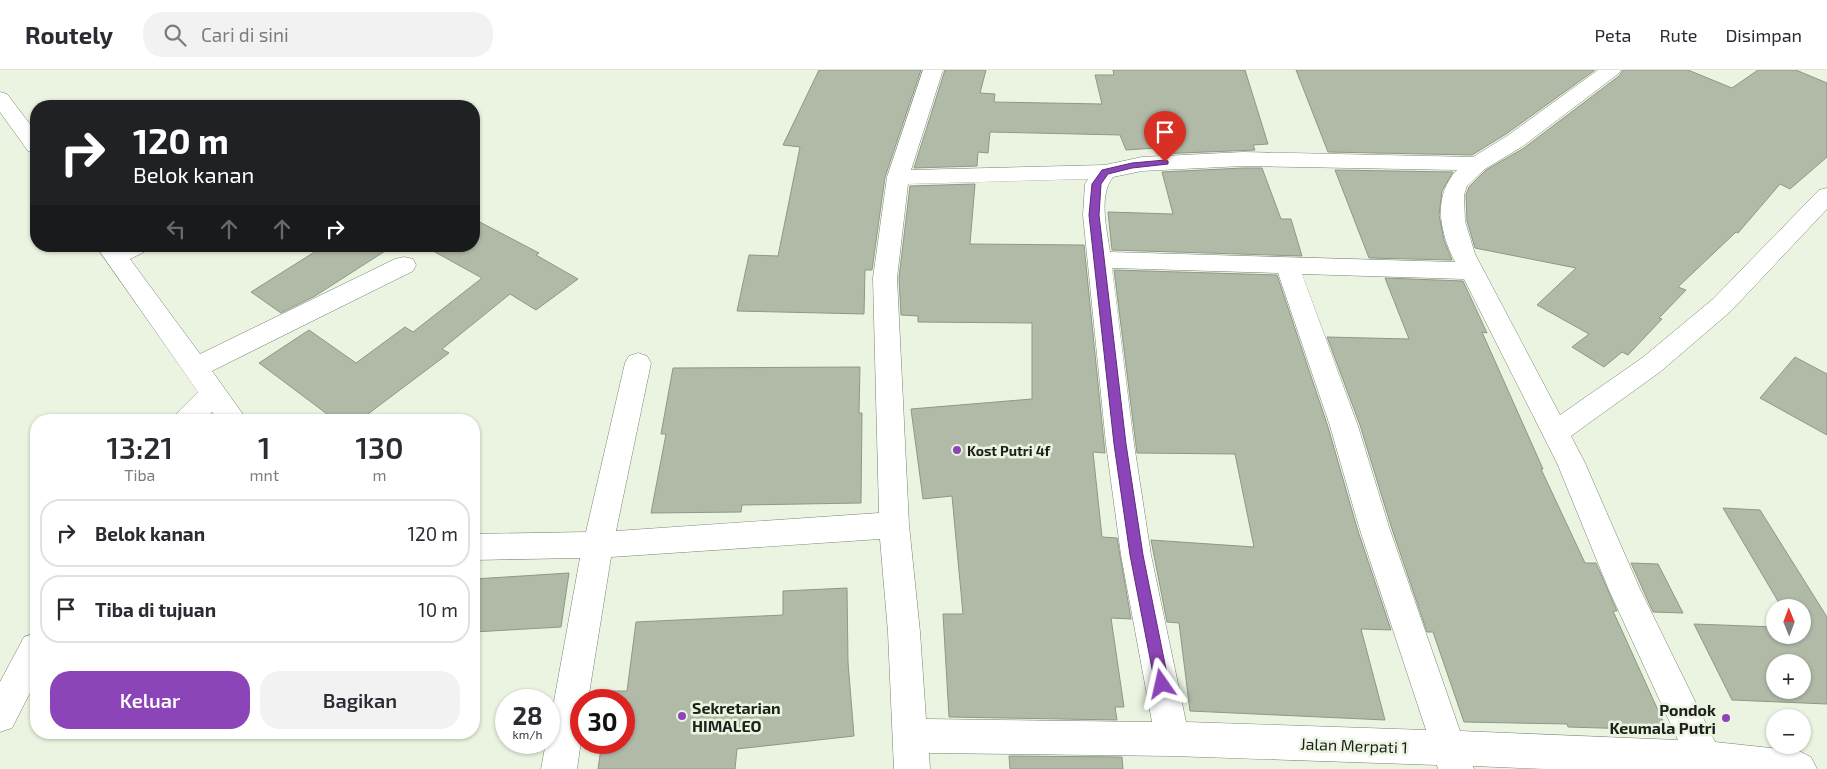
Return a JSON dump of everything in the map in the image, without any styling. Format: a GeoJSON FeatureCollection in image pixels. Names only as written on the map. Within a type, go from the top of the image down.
{"type":"FeatureCollection","features":[{"type":"Feature","properties":{"kind":"street"},"geometry":{"type":"LineString","coordinates":[[911,753],[904,632],[894,526],[885,278],[898,177],[932,70]]}},
{"type":"Feature","properties":{"kind":"street"},"geometry":{"type":"LineString","coordinates":[[1611,70],[1515,141],[1477,164],[1455,188],[1452,208],[1454,227],[1463,254],[1571,463],[1625,590],[1704,758]]}},
{"type":"Feature","properties":{"kind":"street"},"geometry":{"type":"LineString","coordinates":[[0,98],[30,138]]}},
{"type":"Feature","properties":{"kind":"street"},"geometry":{"type":"LineString","coordinates":[[898,177],[1105,172],[1142,164],[1243,160],[1477,164]]}},
{"type":"Feature","properties":{"kind":"street"},"geometry":{"type":"LineString","coordinates":[[1105,172],[1096,184],[1094,215],[1120,444],[1136,555],[1172,739]]}},
{"type":"Feature","properties":{"kind":"street"},"geometry":{"type":"LineString","coordinates":[[1555,433],[1652,365],[1722,305],[1827,195]]}},
{"type":"Feature","properties":{"kind":"street"},"geometry":{"type":"LineString","coordinates":[[120,252],[194,368],[228,414]]}},
{"type":"Feature","properties":{"kind":"street"},"geometry":{"type":"LineString","coordinates":[[1099,260],[1472,271]]}},
{"type":"Feature","properties":{"kind":"street"},"geometry":{"type":"LineString","coordinates":[[194,368],[404,265]]}},
{"type":"Feature","properties":{"kind":"street"},"geometry":{"type":"LineString","coordinates":[[1288,266],[1344,426],[1374,527],[1453,758]]}},
{"type":"Feature","properties":{"kind":"street"},"geometry":{"type":"LineString","coordinates":[[559,769],[598,545],[638,363]]}},
{"type":"Feature","properties":{"kind":"street"},"geometry":{"type":"LineString","coordinates":[[194,414],[212,394]]}},
{"type":"Feature","properties":{"kind":"street"},"geometry":{"type":"LineString","coordinates":[[480,547],[598,545],[894,526]]}},
{"type":"Feature","properties":{"kind":"street"},"geometry":{"type":"LineString","coordinates":[[0,716],[30,659]]}},
{"type":"Feature","properties":{"kind":"street","name":"Jalan Merpati 1"},"geometry":{"type":"LineString","coordinates":[[911,753],[1172,739],[1453,758],[1704,758],[1799,769]]}},
{"type":"Feature","properties":{"kind":"building"},"geometry":{"type":"Polygon","coordinates":[[[819,70],[921,70],[885,177],[872,270],[865,270],[864,314],[737,311],[749,255],[778,256],[800,147],[783,145],[819,70]]]}},
{"type":"Feature","properties":{"kind":"building"},"geometry":{"type":"Polygon","coordinates":[[[945,70],[986,70],[980,93],[995,94],[994,102],[1102,104],[1095,75],[1114,75],[1113,70],[1245,70],[1268,144],[1253,145],[1255,150],[1157,154],[1156,148],[1126,150],[1120,135],[990,132],[988,153],[978,152],[977,166],[914,168],[945,70]]]}},
{"type":"Feature","properties":{"kind":"building"},"geometry":{"type":"Polygon","coordinates":[[[1296,70],[1595,70],[1506,134],[1472,155],[1328,152],[1296,70]]]}},
{"type":"Feature","properties":{"kind":"building"},"geometry":{"type":"Polygon","coordinates":[[[1623,70],[1688,70],[1732,88],[1758,70],[1796,70],[1827,83],[1827,157],[1790,189],[1780,184],[1738,233],[1736,232],[1678,287],[1686,290],[1659,318],[1662,319],[1628,355],[1622,352],[1604,367],[1572,347],[1589,334],[1537,305],[1576,268],[1475,248],[1467,221],[1466,195],[1469,187],[1486,170],[1524,148],[1619,76],[1623,70]]]}},
{"type":"Feature","properties":{"kind":"building"},"geometry":{"type":"Polygon","coordinates":[[[1262,168],[1281,219],[1291,219],[1302,256],[1112,250],[1108,212],[1173,214],[1162,172],[1262,168]]]}},
{"type":"Feature","properties":{"kind":"building"},"geometry":{"type":"Polygon","coordinates":[[[1335,170],[1453,172],[1442,191],[1439,215],[1444,240],[1452,260],[1369,258],[1335,170]]]}},
{"type":"Feature","properties":{"kind":"building"},"geometry":{"type":"Polygon","coordinates":[[[975,184],[970,244],[1084,245],[1105,453],[1093,452],[1102,537],[1117,538],[1131,619],[1111,618],[1124,707],[1115,707],[1117,720],[949,717],[943,614],[963,614],[952,496],[923,499],[911,409],[1032,399],[1032,323],[918,322],[918,316],[901,315],[899,278],[910,186],[975,184]]]}},
{"type":"Feature","properties":{"kind":"building"},"geometry":{"type":"Polygon","coordinates":[[[480,222],[539,253],[536,255],[578,279],[536,310],[510,294],[442,349],[449,353],[368,414],[327,414],[259,363],[309,330],[356,363],[405,327],[413,332],[482,278],[435,252],[480,252],[480,222]]]}},
{"type":"Feature","properties":{"kind":"building"},"geometry":{"type":"Polygon","coordinates":[[[314,252],[384,252],[315,296],[281,313],[251,292],[314,252]]]}},
{"type":"Feature","properties":{"kind":"building"},"geometry":{"type":"Polygon","coordinates":[[[1114,270],[1277,275],[1328,427],[1357,528],[1391,630],[1361,629],[1385,720],[1190,711],[1179,623],[1167,622],[1151,540],[1254,547],[1235,454],[1137,453],[1114,270]]]}},
{"type":"Feature","properties":{"kind":"building"},"geometry":{"type":"Polygon","coordinates":[[[1385,278],[1463,281],[1487,333],[1482,332],[1543,469],[1541,469],[1585,563],[1596,563],[1617,611],[1613,611],[1667,730],[1568,727],[1567,724],[1464,722],[1433,632],[1427,632],[1391,526],[1360,425],[1327,337],[1409,339],[1385,278]]]}},
{"type":"Feature","properties":{"kind":"building"},"geometry":{"type":"Polygon","coordinates":[[[1795,357],[1827,374],[1827,435],[1760,398],[1795,357]]]}},
{"type":"Feature","properties":{"kind":"building"},"geometry":{"type":"Polygon","coordinates":[[[860,367],[859,413],[862,413],[861,503],[742,505],[741,512],[651,513],[666,434],[661,434],[673,368],[860,367]]]}},
{"type":"Feature","properties":{"kind":"building"},"geometry":{"type":"Polygon","coordinates":[[[1723,508],[1760,510],[1827,617],[1827,704],[1732,700],[1694,624],[1766,627],[1766,644],[1811,644],[1811,599],[1777,599],[1723,508]]]}},
{"type":"Feature","properties":{"kind":"building"},"geometry":{"type":"Polygon","coordinates":[[[1631,563],[1658,564],[1683,613],[1653,612],[1631,563]]]}},
{"type":"Feature","properties":{"kind":"building"},"geometry":{"type":"Polygon","coordinates":[[[569,573],[561,627],[480,632],[480,579],[569,573]]]}},
{"type":"Feature","properties":{"kind":"building"},"geometry":{"type":"Polygon","coordinates":[[[847,588],[848,662],[854,736],[737,749],[735,769],[598,769],[600,754],[635,754],[635,689],[627,689],[636,622],[783,615],[783,591],[847,588]]]}},
{"type":"Feature","properties":{"kind":"building"},"geometry":{"type":"Polygon","coordinates":[[[1009,756],[1122,757],[1123,769],[1010,769],[1009,756]]]}},
{"type":"Feature","properties":{"kind":"place","name":"Kost Putri 4f"},"geometry":{"type":"Point","coordinates":[957,450]}},
{"type":"Feature","properties":{"kind":"place","name":"Sekretarian HIMALEO"},"geometry":{"type":"Point","coordinates":[682,716]}},
{"type":"Feature","properties":{"kind":"place","name":"Pondok Keumala Putri"},"geometry":{"type":"Point","coordinates":[1726,718]}},
{"type":"Feature","properties":{"kind":"route"},"geometry":{"type":"LineString","coordinates":[[1162,684],[1136,555],[1120,444],[1094,215],[1096,184],[1105,172],[1122,167],[1165,162]]}}]}
